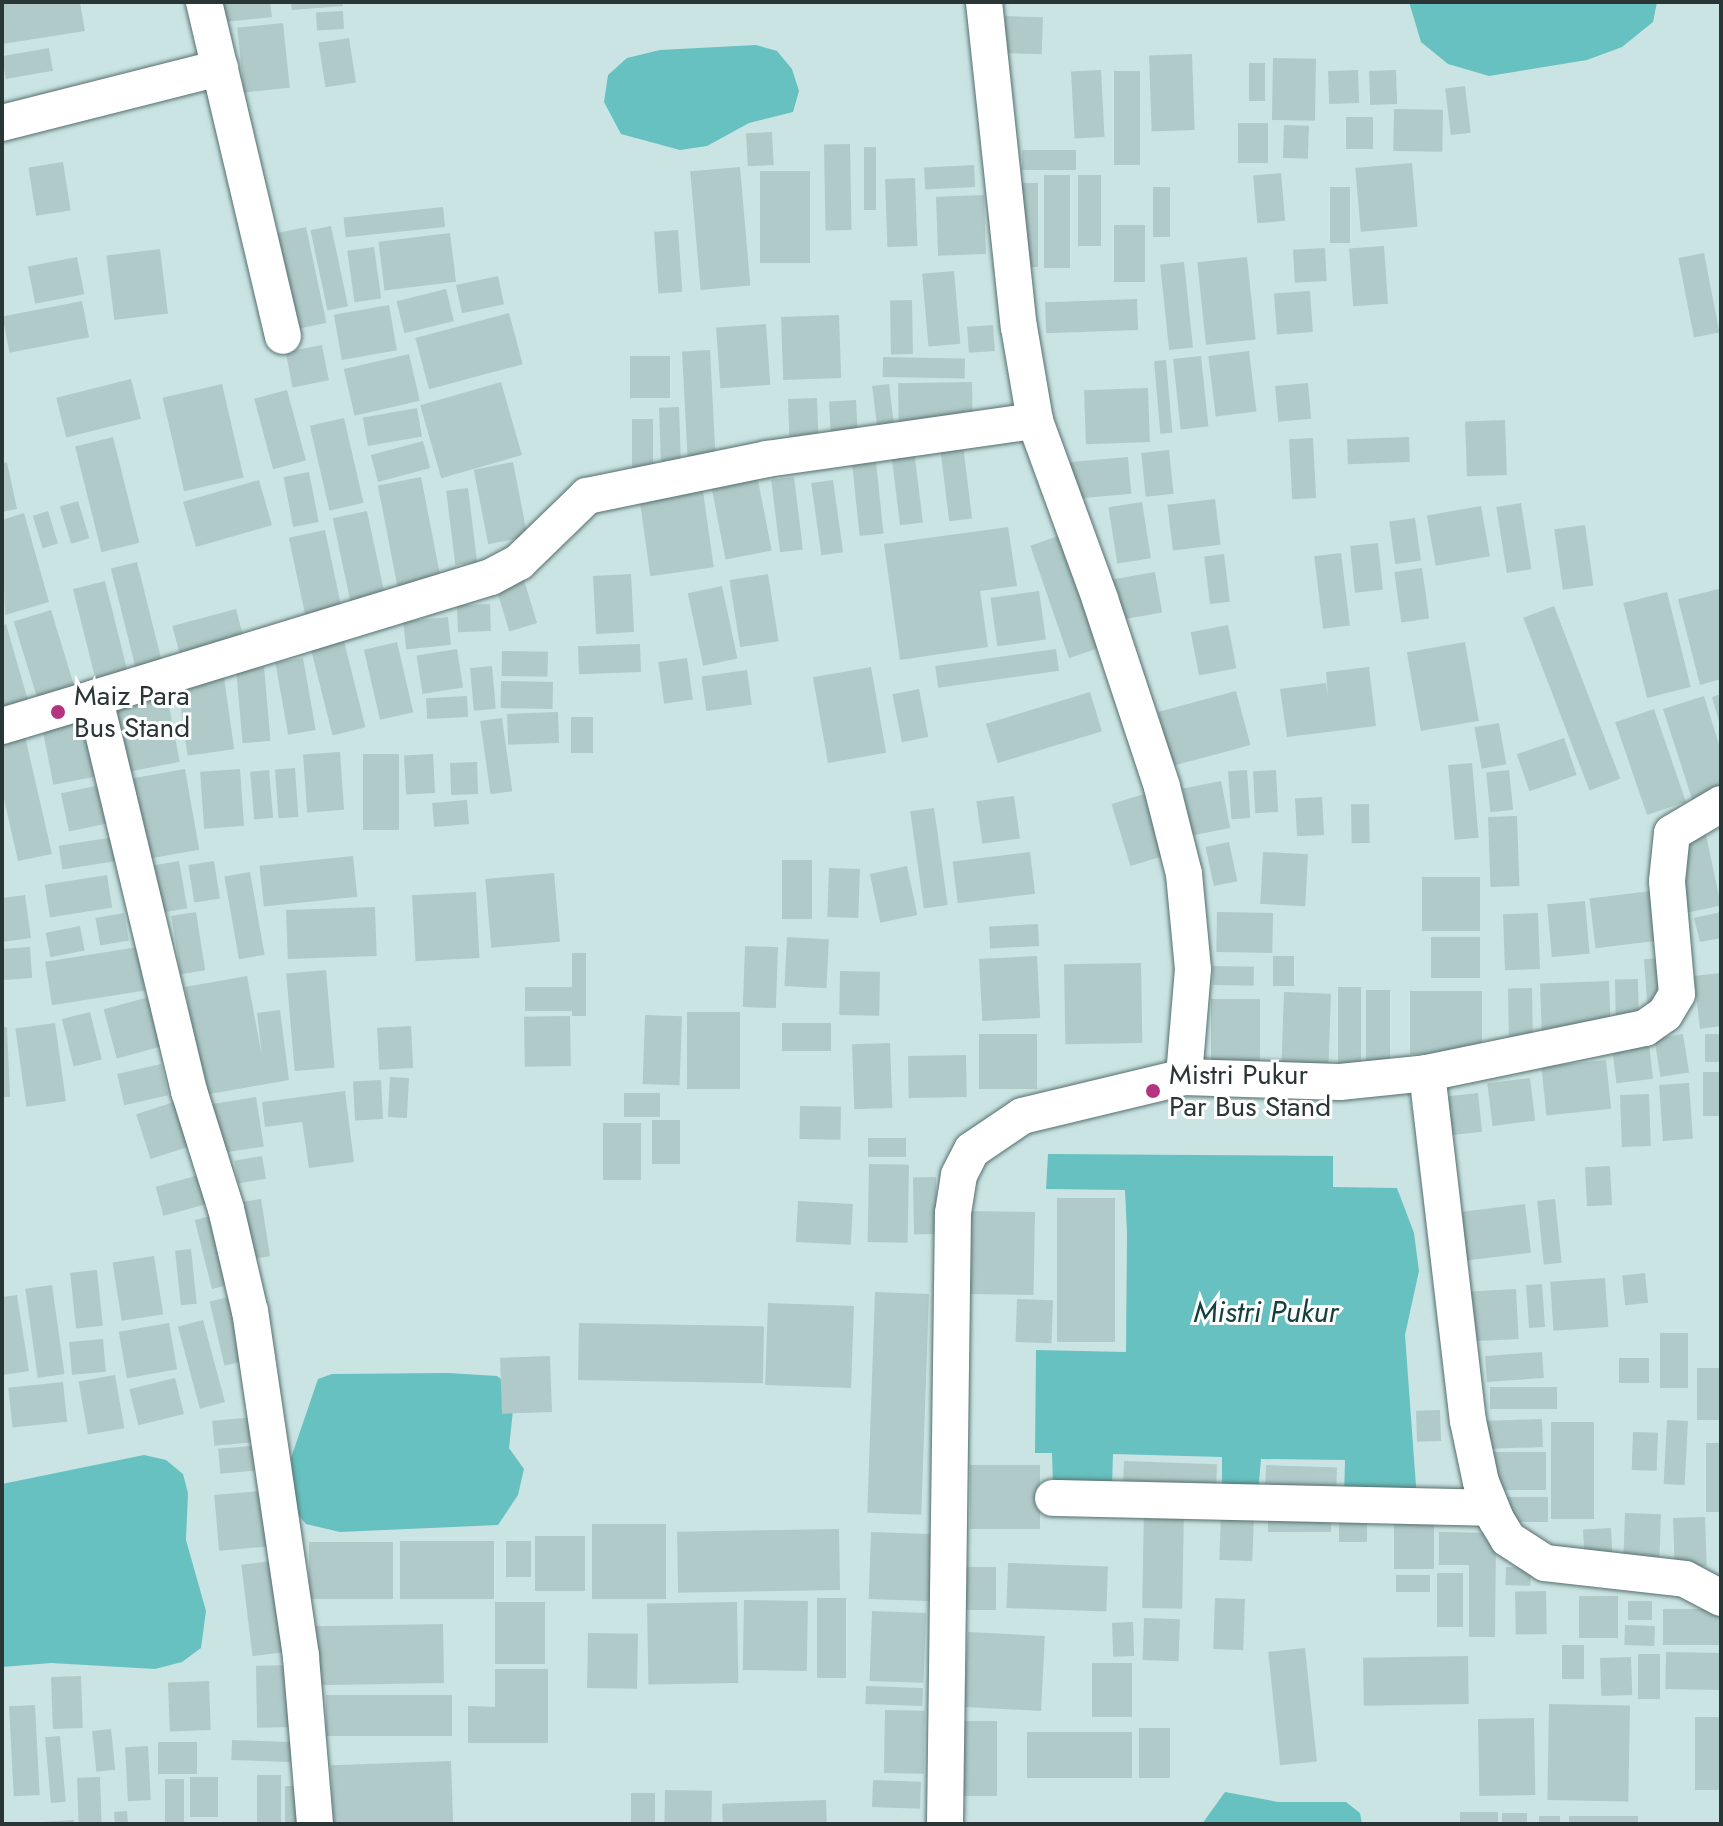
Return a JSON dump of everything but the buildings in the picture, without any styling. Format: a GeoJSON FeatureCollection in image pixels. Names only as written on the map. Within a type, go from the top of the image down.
{"type":"FeatureCollection","features":[{"type":"Feature","properties":{"kind":"street"},"geometry":{"type":"LineString","coordinates":[[204,2],[283,336]]}},
{"type":"Feature","properties":{"kind":"street"},"geometry":{"type":"LineString","coordinates":[[984,2],[1035,421],[1087,559],[1162,787],[1184,874],[1193,969],[1184,1077]]}},
{"type":"Feature","properties":{"kind":"street"},"geometry":{"type":"LineString","coordinates":[[2,123],[220,68]]}},
{"type":"Feature","properties":{"kind":"street"},"geometry":{"type":"LineString","coordinates":[[2,726],[491,577],[530,552],[587,496],[767,459],[1035,421]]}},
{"type":"Feature","properties":{"kind":"street"},"geometry":{"type":"LineString","coordinates":[[95,698],[189,1091],[226,1209],[250,1312],[298,1630],[315,1824]]}},
{"type":"Feature","properties":{"kind":"street"},"geometry":{"type":"LineString","coordinates":[[945,1824],[952,1259],[959,1175],[972,1150],[1022,1116],[1184,1077],[1340,1082],[1427,1073],[1645,1028],[1665,1014],[1677,994],[1667,881],[1672,833],[1721,804]]}},
{"type":"Feature","properties":{"kind":"street"},"geometry":{"type":"LineString","coordinates":[[1427,1073],[1468,1421],[1491,1508],[1508,1539],[1545,1563],[1685,1579],[1721,1598]]}},
{"type":"Feature","properties":{"kind":"street"},"geometry":{"type":"LineString","coordinates":[[1053,1498],[1491,1508]]}},
{"type":"Feature","properties":{"kind":"water"},"geometry":{"type":"Polygon","coordinates":[[[1409,2],[1657,2],[1653,22],[1622,47],[1587,60],[1489,76],[1448,64],[1421,42],[1409,2]]]}},
{"type":"Feature","properties":{"kind":"water"},"geometry":{"type":"Polygon","coordinates":[[[756,45],[777,51],[792,69],[799,91],[793,112],[749,123],[707,146],[680,150],[621,134],[604,102],[608,75],[627,58],[660,50],[756,45]]]}},
{"type":"Feature","properties":{"kind":"water","name":"Mistri Pukur"},"geometry":{"type":"Polygon","coordinates":[[[1048,1154],[1333,1156],[1333,1187],[1397,1188],[1414,1233],[1419,1271],[1405,1335],[1417,1500],[1344,1500],[1345,1460],[1261,1459],[1258,1494],[1222,1492],[1222,1457],[1113,1454],[1112,1487],[1053,1486],[1052,1453],[1035,1453],[1036,1350],[1126,1352],[1127,1233],[1125,1190],[1046,1189],[1048,1154]]]}},
{"type":"Feature","properties":{"kind":"water"},"geometry":{"type":"Polygon","coordinates":[[[448,1373],[497,1376],[506,1383],[513,1410],[509,1448],[524,1469],[518,1495],[498,1525],[340,1532],[306,1524],[293,1509],[291,1458],[318,1379],[332,1374],[448,1373]]]}},
{"type":"Feature","properties":{"kind":"water"},"geometry":{"type":"Polygon","coordinates":[[[144,1455],[166,1460],[183,1474],[188,1493],[186,1540],[206,1611],[201,1648],[182,1662],[155,1669],[51,1663],[2,1667],[2,1484],[144,1455]]]}},
{"type":"Feature","properties":{"kind":"water"},"geometry":{"type":"Polygon","coordinates":[[[1225,1792],[1278,1802],[1346,1802],[1360,1813],[1362,1824],[1202,1824],[1225,1792]]]}},
{"type":"Feature","properties":{"kind":"place","name":"Maiz Para Bus Stand"},"geometry":{"type":"Point","coordinates":[58,712]}},
{"type":"Feature","properties":{"kind":"place","name":"Mistri Pukur Par Bus Stand"},"geometry":{"type":"Point","coordinates":[1153,1091]}}]}
